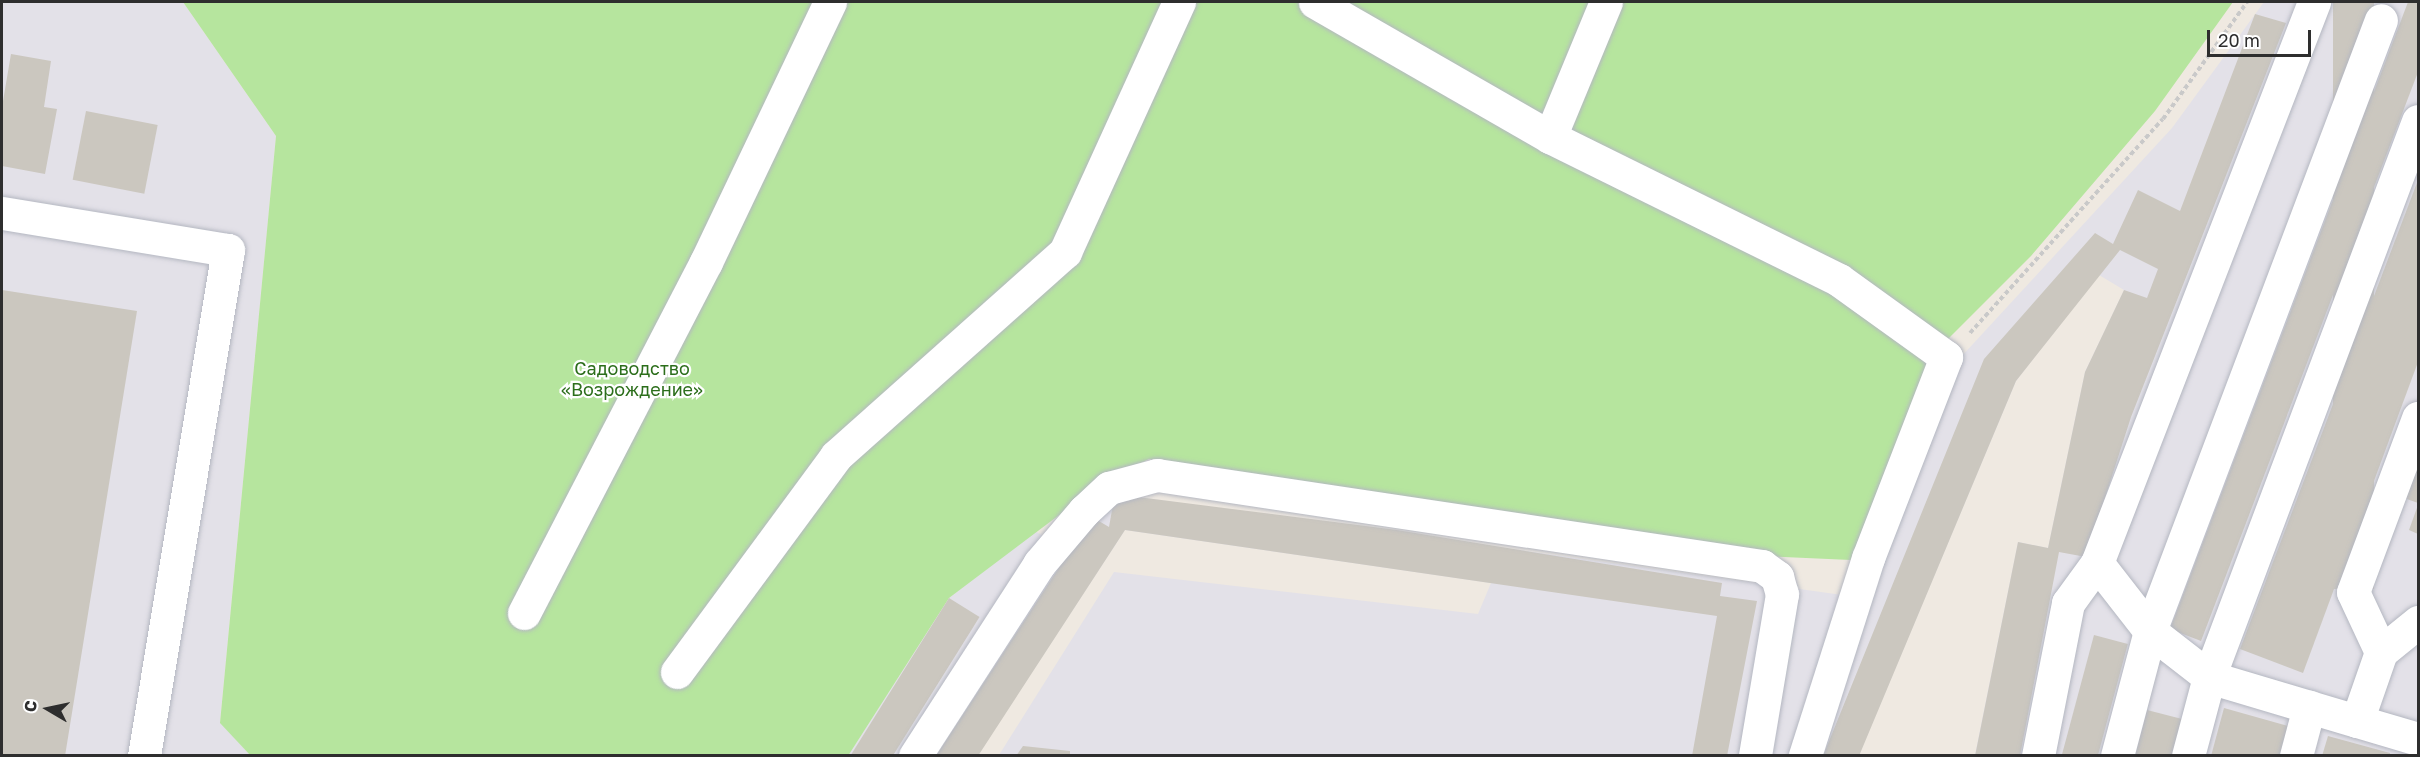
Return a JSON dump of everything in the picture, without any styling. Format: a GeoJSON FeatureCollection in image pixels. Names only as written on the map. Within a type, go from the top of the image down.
{"type":"FeatureCollection","features":[{"type":"Feature","properties":{"kind":"street"},"geometry":{"type":"LineString","coordinates":[[524,613],[706,262],[830,2]]}},
{"type":"Feature","properties":{"kind":"street"},"geometry":{"type":"LineString","coordinates":[[677,672],[836,456],[1065,252],[1179,2]]}},
{"type":"Feature","properties":{"kind":"street"},"geometry":{"type":"LineString","coordinates":[[1315,2],[1550,137],[1839,280],[1946,357],[1868,558],[1805,756]]}},
{"type":"Feature","properties":{"kind":"street"},"geometry":{"type":"LineString","coordinates":[[1550,137],[1606,2]]}},
{"type":"Feature","properties":{"kind":"street"},"geometry":{"type":"LineString","coordinates":[[2038,756],[2068,603],[2097,563],[2314,2]]}},
{"type":"Feature","properties":{"kind":"street"},"geometry":{"type":"LineString","coordinates":[[2117,756],[2150,631],[2381,20]]}},
{"type":"Feature","properties":{"kind":"street"},"geometry":{"type":"LineString","coordinates":[[2188,756],[2209,677],[2418,121]]}},
{"type":"Feature","properties":{"kind":"street"},"geometry":{"type":"LineString","coordinates":[[2,213],[228,250],[144,756]]}},
{"type":"Feature","properties":{"kind":"street"},"geometry":{"type":"LineString","coordinates":[[2381,652],[2353,592],[2418,418]]}},
{"type":"Feature","properties":{"kind":"street"},"geometry":{"type":"LineString","coordinates":[[915,756],[1039,564],[1084,511],[1109,488],[1157,475],[1762,566],[1777,577],[1782,594],[1755,756]]}},
{"type":"Feature","properties":{"kind":"street"},"geometry":{"type":"LineString","coordinates":[[2097,563],[2150,631],[2209,677],[2357,721],[2412,744]]}},
{"type":"Feature","properties":{"kind":"street"},"geometry":{"type":"LineString","coordinates":[[2357,721],[2381,652],[2418,622]]}},
{"type":"Feature","properties":{"kind":"street"},"geometry":{"type":"LineString","coordinates":[[2296,756],[2309,707]]}},
{"type":"Feature","properties":{"kind":"path"},"geometry":{"type":"LineString","coordinates":[[1946,357],[2163,119],[2247,2]]}},
{"type":"Feature","properties":{"kind":"shaded area"},"geometry":{"type":"Polygon","coordinates":[[[2,2],[183,2],[276,136],[220,722],[250,755],[2,755],[2,2]]]}},
{"type":"Feature","properties":{"kind":"shaded area"},"geometry":{"type":"Polygon","coordinates":[[[2264,2],[2418,2],[2418,755],[1975,755],[2018,542],[2048,548],[2085,372],[2124,290],[2099,275],[2016,381],[1859,755],[999,755],[1114,572],[1478,614],[1491,583],[1125,530],[978,755],[848,756],[949,598],[1035,531],[1069,552],[1114,499],[1129,501],[1130,496],[1864,598],[1949,370],[2172,128],[2264,2]]]}},
{"type":"Feature","properties":{"kind":"green space","name":"Садоводство «Возрождение»"},"geometry":{"type":"Polygon","coordinates":[[[183,2],[2233,2],[2155,111],[2031,256],[1936,351],[1851,560],[1762,556],[1149,459],[1103,482],[949,598],[848,756],[250,755],[220,723],[276,136],[183,2]]]}},
{"type":"Feature","properties":{"kind":"building"},"geometry":{"type":"Polygon","coordinates":[[[2333,2],[2374,2],[2374,589],[2333,589],[2333,2]]]}},
{"type":"Feature","properties":{"kind":"building"},"geometry":{"type":"Polygon","coordinates":[[[2408,2],[2418,2],[2418,72],[2201,641],[2170,629],[2408,2]]]}},
{"type":"Feature","properties":{"kind":"building"},"geometry":{"type":"Polygon","coordinates":[[[2255,14],[2286,23],[2131,417],[2086,557],[2059,552],[2020,756],[1975,756],[2018,542],[2048,548],[2085,372],[2124,290],[2147,298],[2158,269],[2120,250],[2016,381],[1859,756],[1823,756],[1984,359],[2095,233],[2113,244],[2138,190],[2180,211],[2255,14]]]}},
{"type":"Feature","properties":{"kind":"building"},"geometry":{"type":"Polygon","coordinates":[[[11,54],[51,61],[44,107],[57,109],[45,174],[2,166],[2,107],[11,54]]]}},
{"type":"Feature","properties":{"kind":"building"},"geometry":{"type":"Polygon","coordinates":[[[86,111],[158,125],[144,194],[73,180],[86,111]]]}},
{"type":"Feature","properties":{"kind":"building"},"geometry":{"type":"Polygon","coordinates":[[[2418,180],[2418,362],[2303,673],[2240,649],[2418,180]]]}},
{"type":"Feature","properties":{"kind":"building"},"geometry":{"type":"Polygon","coordinates":[[[2,290],[137,311],[65,756],[2,756],[2,290]]]}},
{"type":"Feature","properties":{"kind":"building"},"geometry":{"type":"Polygon","coordinates":[[[2418,460],[2418,503],[2404,498],[2418,460]]]}},
{"type":"Feature","properties":{"kind":"building"},"geometry":{"type":"Polygon","coordinates":[[[1130,496],[1397,530],[1722,583],[1720,596],[1757,601],[1727,756],[1692,756],[1717,616],[1125,530],[978,756],[936,756],[1092,517],[1109,527],[1114,499],[1129,501],[1130,496]]]}},
{"type":"Feature","properties":{"kind":"building"},"geometry":{"type":"Polygon","coordinates":[[[2418,505],[2418,534],[2409,530],[2418,505]]]}},
{"type":"Feature","properties":{"kind":"building"},"geometry":{"type":"Polygon","coordinates":[[[949,598],[980,617],[893,756],[850,756],[949,598]]]}},
{"type":"Feature","properties":{"kind":"building"},"geometry":{"type":"Polygon","coordinates":[[[2094,635],[2128,644],[2098,756],[2062,756],[2094,635]]]}},
{"type":"Feature","properties":{"kind":"building"},"geometry":{"type":"Polygon","coordinates":[[[2224,708],[2288,726],[2280,756],[2211,756],[2224,708]]]}},
{"type":"Feature","properties":{"kind":"building"},"geometry":{"type":"Polygon","coordinates":[[[2147,710],[2182,719],[2172,756],[2135,756],[2147,710]]]}},
{"type":"Feature","properties":{"kind":"building"},"geometry":{"type":"Polygon","coordinates":[[[2328,736],[2390,753],[2390,756],[2322,756],[2328,736]]]}},
{"type":"Feature","properties":{"kind":"building"},"geometry":{"type":"Polygon","coordinates":[[[1023,746],[1070,751],[1070,756],[1016,756],[1023,746]]]}}]}
